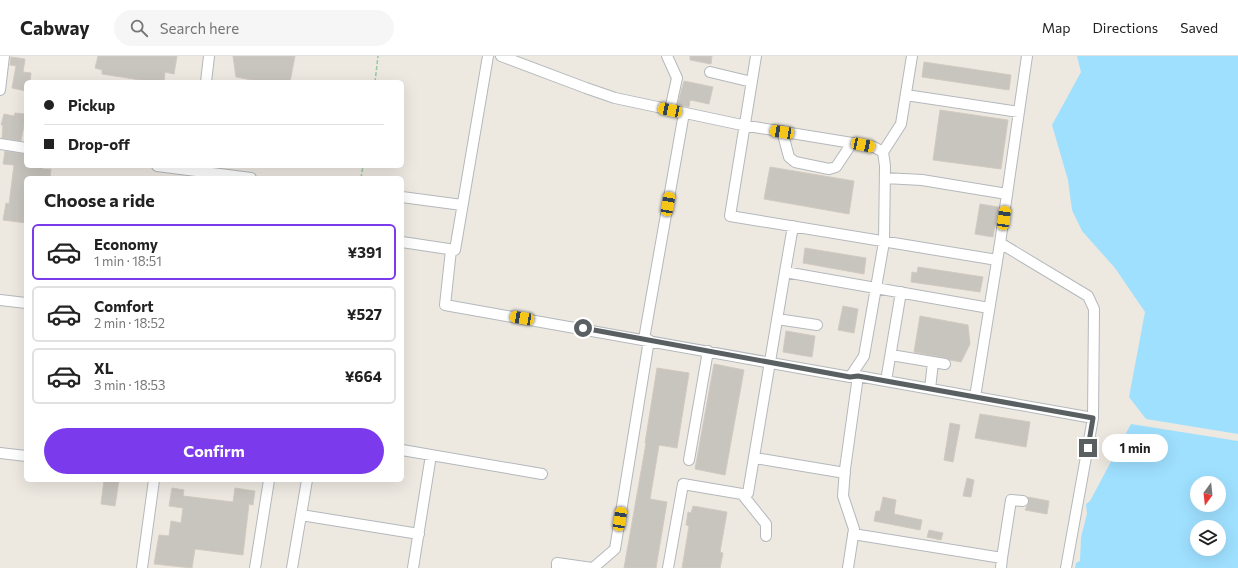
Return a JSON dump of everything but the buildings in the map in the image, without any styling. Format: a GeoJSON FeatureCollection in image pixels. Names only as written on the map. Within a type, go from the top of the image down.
{"type":"FeatureCollection","features":[{"type":"Feature","properties":{"kind":"street"},"geometry":{"type":"LineString","coordinates":[[0,90],[4,56]]}},
{"type":"Feature","properties":{"kind":"street"},"geometry":{"type":"LineString","coordinates":[[206,80],[209,56]]}},
{"type":"Feature","properties":{"kind":"street"},"geometry":{"type":"LineString","coordinates":[[404,242],[455,250],[488,56]]}},
{"type":"Feature","properties":{"kind":"street"},"geometry":{"type":"LineString","coordinates":[[501,56],[593,91],[616,98],[745,126],[852,142],[874,147],[883,152]]}},
{"type":"Feature","properties":{"kind":"street"},"geometry":{"type":"LineString","coordinates":[[667,56],[677,78],[670,110]]}},
{"type":"Feature","properties":{"kind":"street"},"geometry":{"type":"LineString","coordinates":[[756,56],[730,216],[997,260]]}},
{"type":"Feature","properties":{"kind":"street"},"geometry":{"type":"LineString","coordinates":[[848,568],[854,529],[843,496],[854,376],[864,356],[884,242],[885,166],[883,152],[901,124],[912,56]]}},
{"type":"Feature","properties":{"kind":"street"},"geometry":{"type":"LineString","coordinates":[[975,397],[1000,243],[1027,56]]}},
{"type":"Feature","properties":{"kind":"street"},"geometry":{"type":"LineString","coordinates":[[710,72],[752,82]]}},
{"type":"Feature","properties":{"kind":"street"},"geometry":{"type":"LineString","coordinates":[[906,95],[1019,112]]}},
{"type":"Feature","properties":{"kind":"street"},"geometry":{"type":"LineString","coordinates":[[557,568],[557,563],[592,568],[615,549],[684,113]]}},
{"type":"Feature","properties":{"kind":"street"},"geometry":{"type":"LineString","coordinates":[[782,132],[789,157],[794,162],[829,169],[836,167],[852,142]]}},
{"type":"Feature","properties":{"kind":"street"},"geometry":{"type":"LineString","coordinates":[[0,144],[24,148]]}},
{"type":"Feature","properties":{"kind":"street"},"geometry":{"type":"LineString","coordinates":[[169,168],[232,176]]}},
{"type":"Feature","properties":{"kind":"street"},"geometry":{"type":"LineString","coordinates":[[885,178],[922,180],[1007,194]]}},
{"type":"Feature","properties":{"kind":"street"},"geometry":{"type":"LineString","coordinates":[[404,197],[462,205]]}},
{"type":"Feature","properties":{"kind":"street"},"geometry":{"type":"LineString","coordinates":[[668,568],[683,484],[742,494],[748,493],[793,226]]}},
{"type":"Feature","properties":{"kind":"street"},"geometry":{"type":"LineString","coordinates":[[1000,243],[1088,296],[1094,309],[1093,418],[1066,568]]}},
{"type":"Feature","properties":{"kind":"street"},"geometry":{"type":"LineString","coordinates":[[451,250],[445,305],[770,362],[930,388],[1093,418]]}},
{"type":"Feature","properties":{"kind":"street"},"geometry":{"type":"LineString","coordinates":[[785,272],[989,308]]}},
{"type":"Feature","properties":{"kind":"street"},"geometry":{"type":"LineString","coordinates":[[886,381],[901,292]]}},
{"type":"Feature","properties":{"kind":"street"},"geometry":{"type":"LineString","coordinates":[[0,300],[24,303]]}},
{"type":"Feature","properties":{"kind":"street"},"geometry":{"type":"LineString","coordinates":[[777,319],[817,325]]}},
{"type":"Feature","properties":{"kind":"street"},"geometry":{"type":"LineString","coordinates":[[689,460],[708,351]]}},
{"type":"Feature","properties":{"kind":"street"},"geometry":{"type":"LineString","coordinates":[[891,355],[945,364]]}},
{"type":"Feature","properties":{"kind":"street"},"geometry":{"type":"LineString","coordinates":[[930,388],[933,362]]}},
{"type":"Feature","properties":{"kind":"street"},"geometry":{"type":"LineString","coordinates":[[404,450],[542,474]]}},
{"type":"Feature","properties":{"kind":"street"},"geometry":{"type":"LineString","coordinates":[[0,453],[24,456]]}},
{"type":"Feature","properties":{"kind":"street"},"geometry":{"type":"LineString","coordinates":[[413,568],[431,455]]}},
{"type":"Feature","properties":{"kind":"street"},"geometry":{"type":"LineString","coordinates":[[755,458],[844,473]]}},
{"type":"Feature","properties":{"kind":"street"},"geometry":{"type":"LineString","coordinates":[[142,568],[154,482]]}},
{"type":"Feature","properties":{"kind":"street"},"geometry":{"type":"LineString","coordinates":[[255,568],[269,482]]}},
{"type":"Feature","properties":{"kind":"street"},"geometry":{"type":"LineString","coordinates":[[292,568],[307,482]]}},
{"type":"Feature","properties":{"kind":"street"},"geometry":{"type":"LineString","coordinates":[[742,494],[766,524],[766,536]]}},
{"type":"Feature","properties":{"kind":"street"},"geometry":{"type":"LineString","coordinates":[[853,534],[1002,563],[1011,500],[1023,502]]}},
{"type":"Feature","properties":{"kind":"street"},"geometry":{"type":"LineString","coordinates":[[301,515],[419,534]]}},
{"type":"Feature","properties":{"kind":"path"},"geometry":{"type":"LineString","coordinates":[[375,80],[378,56]]}},
{"type":"Feature","properties":{"kind":"water"},"geometry":{"type":"Polygon","coordinates":[[[1077,56],[1238,56],[1238,434],[1146,419],[1129,397],[1145,312],[1115,268],[1082,231],[1072,210],[1068,180],[1052,125],[1081,72],[1077,56]]]}},
{"type":"Feature","properties":{"kind":"water"},"geometry":{"type":"Polygon","coordinates":[[[1131,424],[1238,441],[1238,568],[1075,568],[1076,563],[1080,561],[1081,537],[1087,514],[1086,504],[1090,501],[1131,424]]]}},
{"type":"Feature","properties":{"kind":"route"},"geometry":{"type":"LineString","coordinates":[[583,328],[850,377],[858,376],[1093,418],[1088,448]]}}]}
